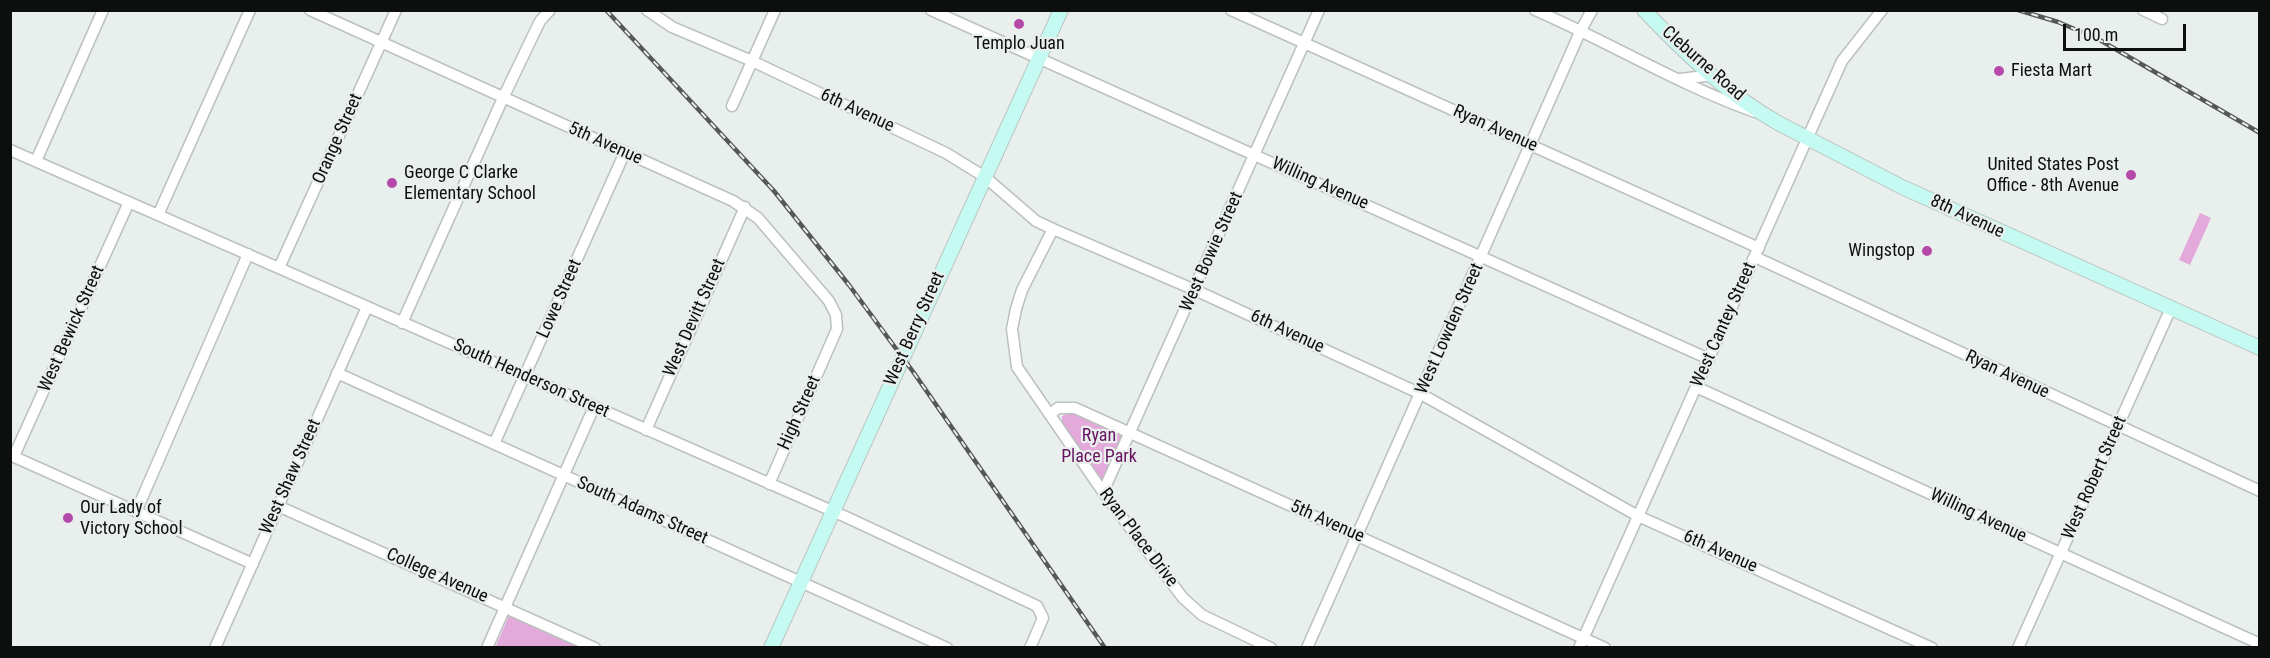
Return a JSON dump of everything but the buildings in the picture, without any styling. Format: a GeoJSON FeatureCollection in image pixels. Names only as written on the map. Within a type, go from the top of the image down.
{"type":"FeatureCollection","features":[{"type":"Feature","properties":{"kind":"main road","name":"West Berry Street"},"geometry":{"type":"LineString","coordinates":[[771,648],[1061,10]]}},
{"type":"Feature","properties":{"kind":"main road","name":"Cleburne Road"},"geometry":{"type":"LineString","coordinates":[[1644,10],[1713,75],[1764,116]]}},
{"type":"Feature","properties":{"kind":"main road","name":"8th Avenue"},"geometry":{"type":"LineString","coordinates":[[1764,116],[1930,200],[2259,348]]}},
{"type":"Feature","properties":{"kind":"street"},"geometry":{"type":"LineString","coordinates":[[36,161],[103,10]]}},
{"type":"Feature","properties":{"kind":"street"},"geometry":{"type":"LineString","coordinates":[[158,215],[250,10]]}},
{"type":"Feature","properties":{"kind":"street","name":"5th Avenue"},"geometry":{"type":"LineString","coordinates":[[310,10],[745,207],[758,218],[829,301],[836,315],[837,329],[831,342]]}},
{"type":"Feature","properties":{"kind":"street","name":"Orange Street"},"geometry":{"type":"LineString","coordinates":[[279,268],[396,10]]}},
{"type":"Feature","properties":{"kind":"street"},"geometry":{"type":"LineString","coordinates":[[402,322],[503,98],[540,21],[550,10]]}},
{"type":"Feature","properties":{"kind":"street","name":"6th Avenue"},"geometry":{"type":"LineString","coordinates":[[647,10],[672,27],[752,61],[946,153],[986,177],[1036,221],[1053,230],[1195,290],[1421,394],[1638,516],[1932,648]]}},
{"type":"Feature","properties":{"kind":"street"},"geometry":{"type":"LineString","coordinates":[[732,106],[775,10]]}},
{"type":"Feature","properties":{"kind":"street","name":"Willing Avenue"},"geometry":{"type":"LineString","coordinates":[[931,10],[1709,359]]}},
{"type":"Feature","properties":{"kind":"street","name":"Ryan Avenue"},"geometry":{"type":"LineString","coordinates":[[1231,10],[1530,146],[2118,427],[2259,490]]}},
{"type":"Feature","properties":{"kind":"street","name":"West Bowie Street"},"geometry":{"type":"LineString","coordinates":[[1103,492],[1319,10]]}},
{"type":"Feature","properties":{"kind":"street","name":"8th Avenue"},"geometry":{"type":"LineString","coordinates":[[1535,10],[1581,30],[1677,79],[1764,116]]}},
{"type":"Feature","properties":{"kind":"street","name":"West Lowden Street"},"geometry":{"type":"LineString","coordinates":[[1307,648],[1581,30],[1592,10]]}},
{"type":"Feature","properties":{"kind":"street","name":"West Cantey Street"},"geometry":{"type":"LineString","coordinates":[[1581,642],[1842,61],[1882,10]]}},
{"type":"Feature","properties":{"kind":"street"},"geometry":{"type":"LineString","coordinates":[[2143,10],[2163,19]]}},
{"type":"Feature","properties":{"kind":"street"},"geometry":{"type":"LineString","coordinates":[[1677,79],[1713,75]]}},
{"type":"Feature","properties":{"kind":"street","name":"South Henderson Street"},"geometry":{"type":"LineString","coordinates":[[10,150],[833,512],[1037,606],[1043,618],[1030,648]]}},
{"type":"Feature","properties":{"kind":"street","name":"Lowe Street"},"geometry":{"type":"LineString","coordinates":[[494,444],[625,152]]}},
{"type":"Feature","properties":{"kind":"street","name":"West Bewick Street"},"geometry":{"type":"LineString","coordinates":[[12,456],[129,202]]}},
{"type":"Feature","properties":{"kind":"street","name":"West Devitt Street"},"geometry":{"type":"LineString","coordinates":[[646,430],[745,207]]}},
{"type":"Feature","properties":{"kind":"street","name":"Ryan Place Drive"},"geometry":{"type":"LineString","coordinates":[[1053,230],[1022,290],[1012,328],[1017,366],[1103,492],[1192,608],[1271,648]]}},
{"type":"Feature","properties":{"kind":"street"},"geometry":{"type":"LineString","coordinates":[[136,512],[248,254]]}},
{"type":"Feature","properties":{"kind":"street","name":"West Shaw Street"},"geometry":{"type":"LineString","coordinates":[[216,645],[368,307]]}},
{"type":"Feature","properties":{"kind":"street","name":"West Robert Street"},"geometry":{"type":"LineString","coordinates":[[2018,648],[2171,308]]}},
{"type":"Feature","properties":{"kind":"street","name":"High Street"},"geometry":{"type":"LineString","coordinates":[[769,484],[831,342]]}},
{"type":"Feature","properties":{"kind":"street","name":"South Adams Street"},"geometry":{"type":"LineString","coordinates":[[337,373],[946,648]]}},
{"type":"Feature","properties":{"kind":"street","name":"Willing Avenue"},"geometry":{"type":"LineString","coordinates":[[1696,387],[2259,644]]}},
{"type":"Feature","properties":{"kind":"street"},"geometry":{"type":"LineString","coordinates":[[487,648],[594,407]]}},
{"type":"Feature","properties":{"kind":"street","name":"5th Avenue"},"geometry":{"type":"LineString","coordinates":[[1050,414],[1058,408],[1075,408],[1358,536],[1581,642],[1605,648]]}},
{"type":"Feature","properties":{"kind":"street"},"geometry":{"type":"LineString","coordinates":[[12,456],[253,564]]}},
{"type":"Feature","properties":{"kind":"street","name":"College Avenue"},"geometry":{"type":"LineString","coordinates":[[278,506],[595,648]]}},
{"type":"Feature","properties":{"kind":"street"},"geometry":{"type":"LineString","coordinates":[[216,645],[229,648]]}},
{"type":"Feature","properties":{"kind":"green space"},"geometry":{"type":"Polygon","coordinates":[[[2200,213],[2211,218],[2190,265],[2179,260],[2200,213]]]}},
{"type":"Feature","properties":{"kind":"green space","name":"Ryan Place Park"},"geometry":{"type":"Polygon","coordinates":[[[1071,412],[1119,433],[1122,437],[1103,483],[1062,422],[1062,416],[1071,412]]]}},
{"type":"Feature","properties":{"kind":"green space"},"geometry":{"type":"Polygon","coordinates":[[[510,613],[585,648],[495,648],[510,613]]]}},
{"type":"Feature","properties":{"kind":"railway"},"geometry":{"type":"LineString","coordinates":[[606,10],[774,191],[849,285],[914,373],[1105,648]]}},
{"type":"Feature","properties":{"kind":"railway"},"geometry":{"type":"LineString","coordinates":[[2018,10],[2058,22],[2098,39],[2260,133]]}},
{"type":"Feature","properties":{"kind":"place","name":"Templo Juan"},"geometry":{"type":"Point","coordinates":[1019,24]}},
{"type":"Feature","properties":{"kind":"place","name":"Fiesta Mart"},"geometry":{"type":"Point","coordinates":[1999,71]}},
{"type":"Feature","properties":{"kind":"place","name":"United States Post Office - 8th Avenue"},"geometry":{"type":"Point","coordinates":[2131,175]}},
{"type":"Feature","properties":{"kind":"place","name":"George C Clarke Elementary School"},"geometry":{"type":"Point","coordinates":[392,183]}},
{"type":"Feature","properties":{"kind":"place","name":"Wingstop"},"geometry":{"type":"Point","coordinates":[1927,251]}},
{"type":"Feature","properties":{"kind":"place","name":"Our Lady of Victory School"},"geometry":{"type":"Point","coordinates":[68,518]}}]}
